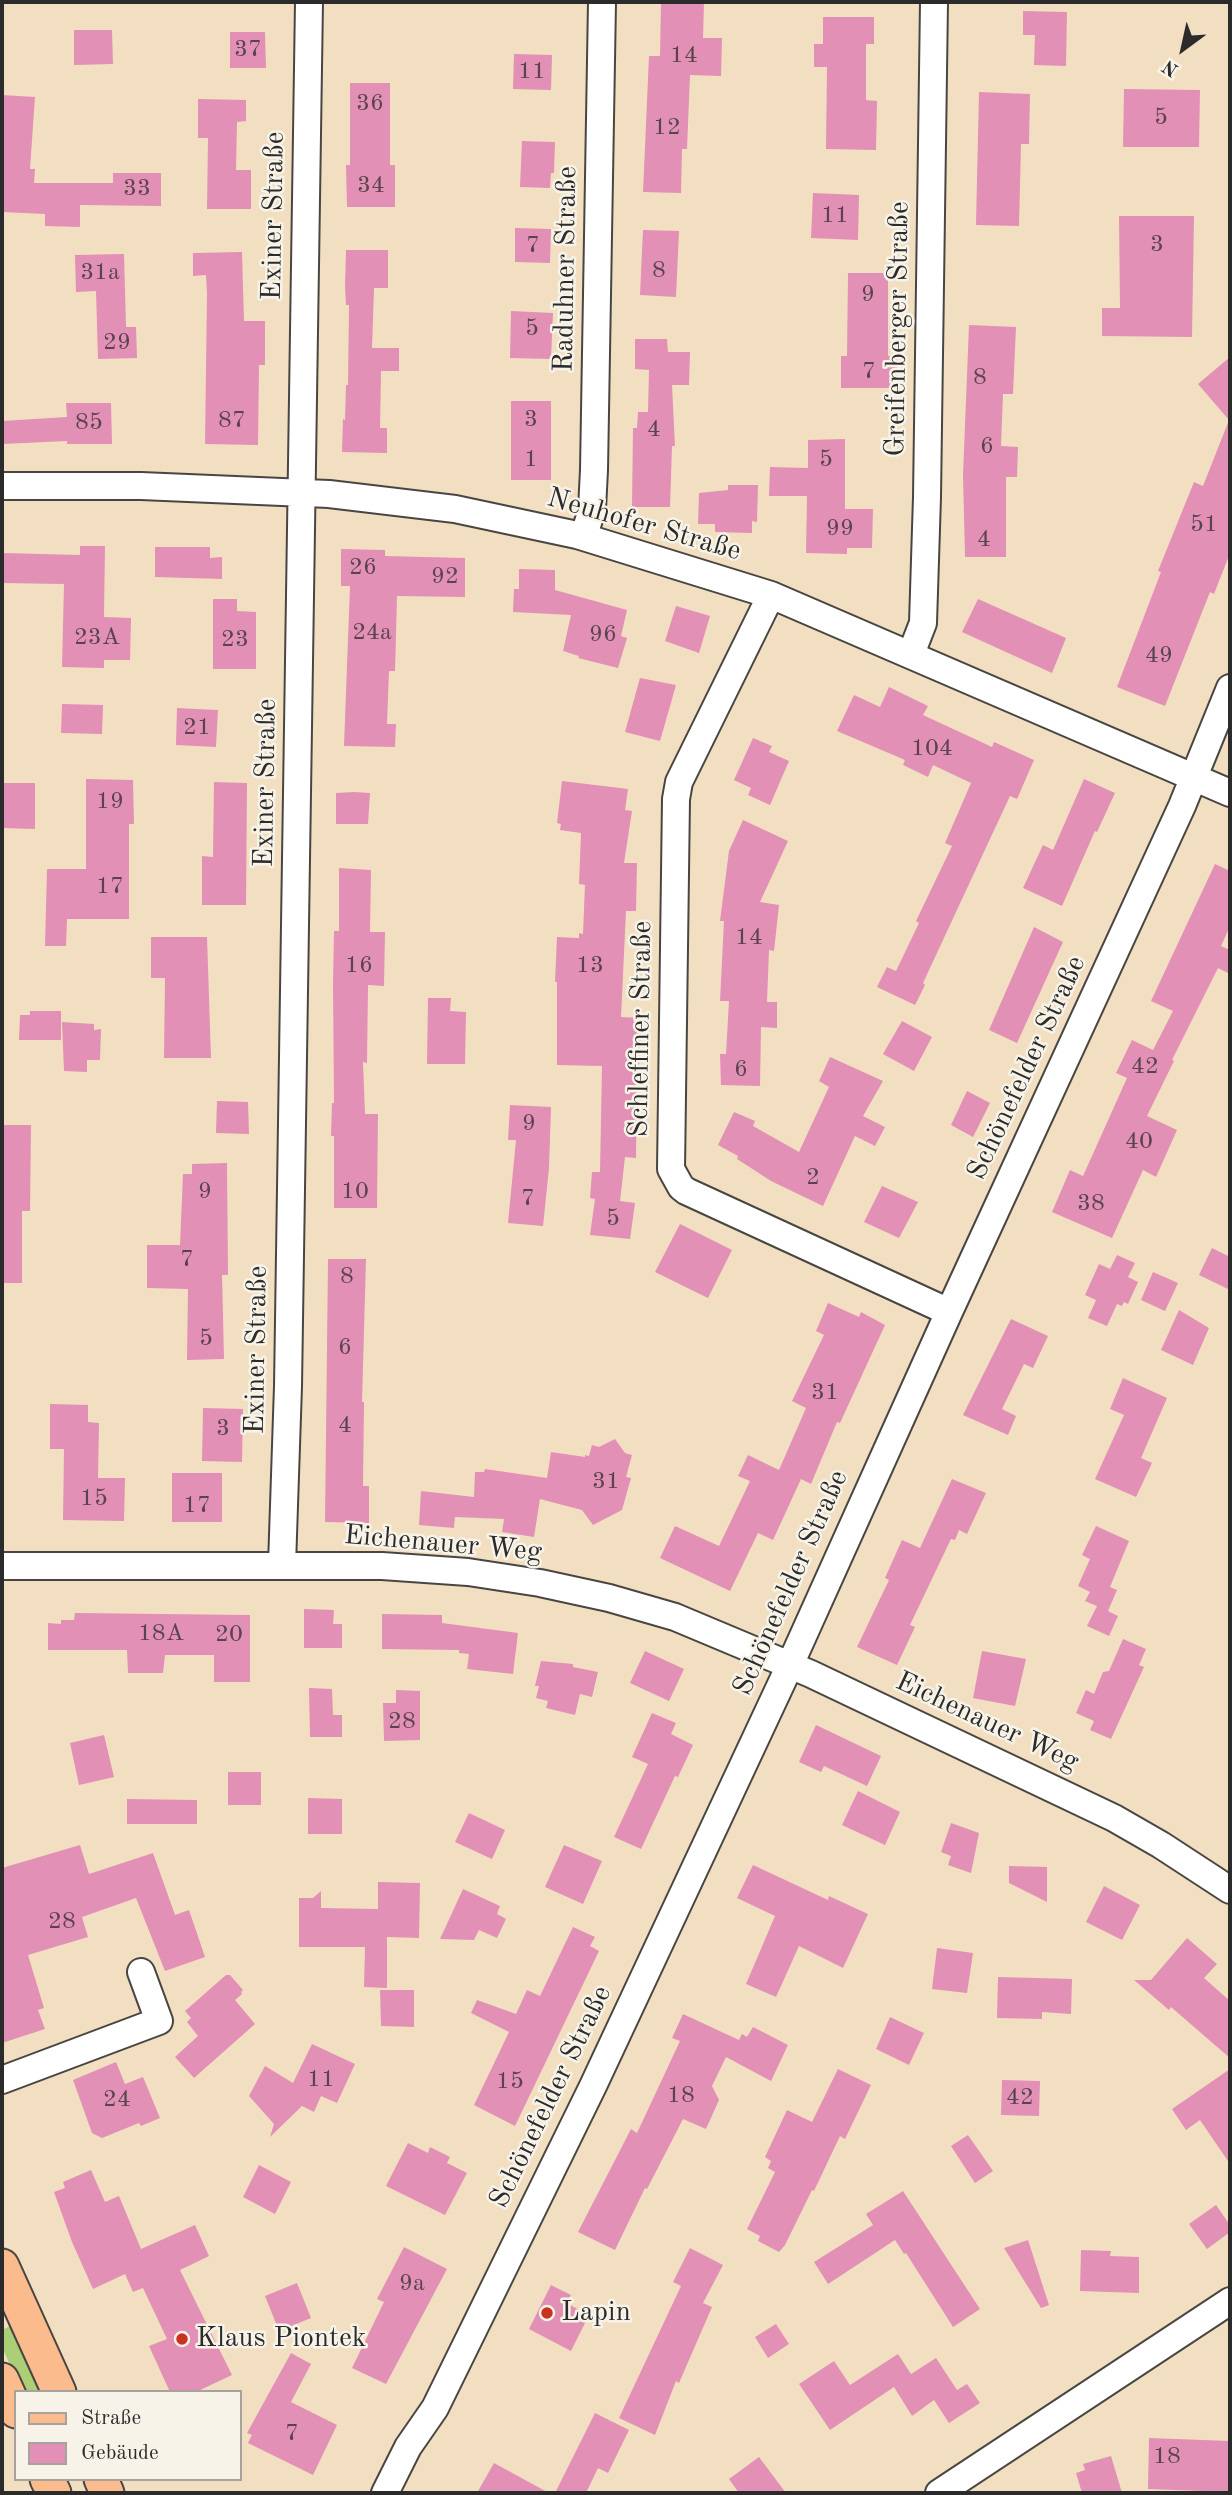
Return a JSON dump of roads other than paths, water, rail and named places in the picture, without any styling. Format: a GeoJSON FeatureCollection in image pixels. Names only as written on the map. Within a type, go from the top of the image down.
{"type":"FeatureCollection","features":[{"type":"Feature","properties":{"kind":"main road"},"geometry":{"type":"LineString","coordinates":[[2,2266],[58,2390]]}},
{"type":"Feature","properties":{"kind":"main road"},"geometry":{"type":"LineString","coordinates":[[2,2380],[14,2407]]}},
{"type":"Feature","properties":{"kind":"street","name":"Exiner Straße"},"geometry":{"type":"LineString","coordinates":[[282,1565],[289,1372],[309,2]]}},
{"type":"Feature","properties":{"kind":"street","name":"Raduhner Straße"},"geometry":{"type":"LineString","coordinates":[[584,536],[592,509],[594,470],[602,2]]}},
{"type":"Feature","properties":{"kind":"street","name":"Greifenberger Straße"},"geometry":{"type":"LineString","coordinates":[[911,654],[923,623],[924,599],[934,2]]}},
{"type":"Feature","properties":{"kind":"street","name":"Neuhofer Straße"},"geometry":{"type":"LineString","coordinates":[[2,486],[141,486],[302,492],[455,509],[584,536],[771,595],[1230,793]]}},
{"type":"Feature","properties":{"kind":"street","name":"Schleffiner Straße"},"geometry":{"type":"LineString","coordinates":[[771,595],[679,782],[676,799],[671,1169],[686,1191],[949,1312]]}},
{"type":"Feature","properties":{"kind":"street","name":"Schönefelder Straße"},"geometry":{"type":"LineString","coordinates":[[385,2493],[408,2447],[435,2408],[477,2324],[593,2085],[790,1665],[1194,777],[1230,688]]}},
{"type":"Feature","properties":{"kind":"street","name":"Eichenauer Weg"},"geometry":{"type":"LineString","coordinates":[[2,1566],[382,1566],[468,1572],[540,1583],[609,1598],[675,1617],[790,1665],[1114,1818],[1161,1845],[1230,1891]]}},
{"type":"Feature","properties":{"kind":"street"},"geometry":{"type":"LineString","coordinates":[[2,2080],[159,2021],[141,1972]]}},
{"type":"Feature","properties":{"kind":"street"},"geometry":{"type":"LineString","coordinates":[[939,2493],[1230,2301]]}},
{"type":"Feature","properties":{"kind":"place","name":"Lapin"},"geometry":{"type":"Point","coordinates":[547,2313]}},
{"type":"Feature","properties":{"kind":"place","name":"Klaus Piontek"},"geometry":{"type":"Point","coordinates":[182,2339]}}]}
